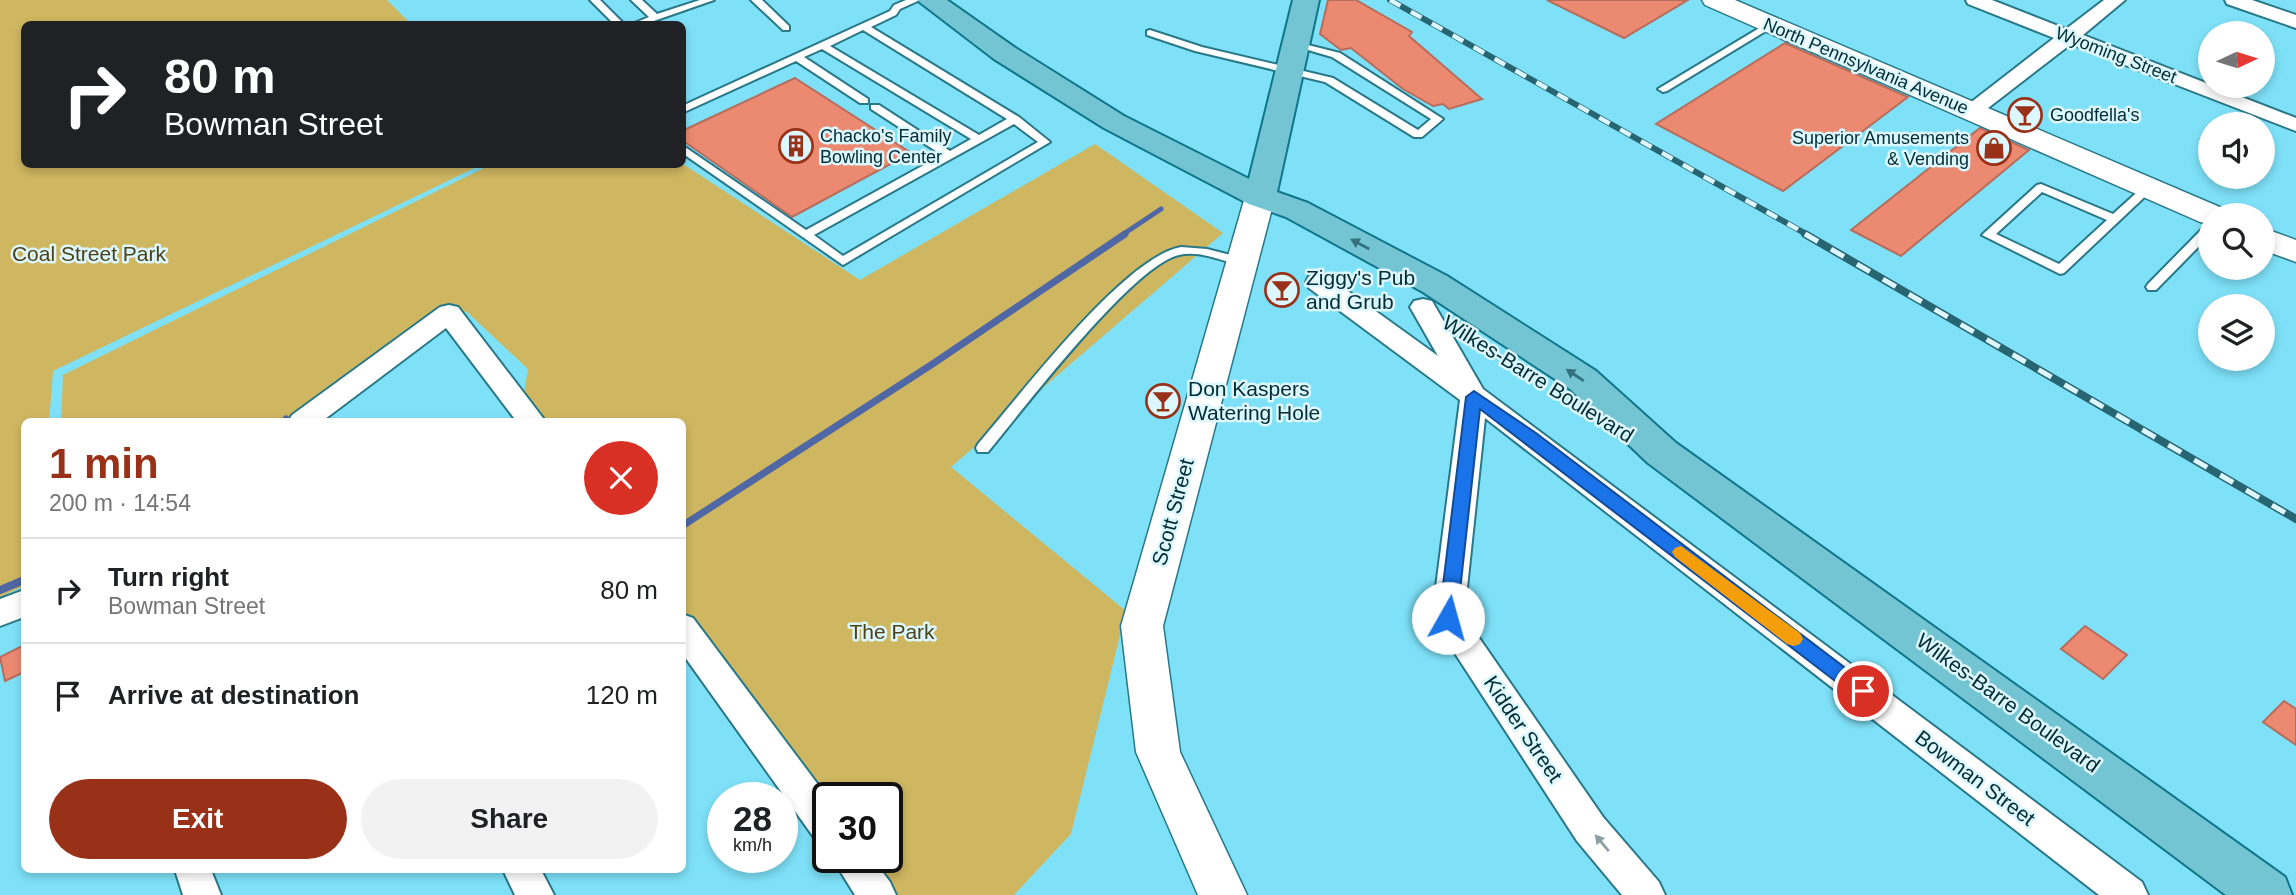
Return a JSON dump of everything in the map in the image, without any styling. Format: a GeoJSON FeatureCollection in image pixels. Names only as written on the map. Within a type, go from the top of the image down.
{"type":"FeatureCollection","features":[{"type":"Feature","properties":{"kind":"main road","name":"Scott Street"},"geometry":{"type":"LineString","coordinates":[[1261,197],[1306,0]]}},
{"type":"Feature","properties":{"kind":"main road"},"geometry":{"type":"LineString","coordinates":[[928,2],[1114,122],[1261,197]]}},
{"type":"Feature","properties":{"kind":"main road","name":"Wilkes-Barre Boulevard"},"geometry":{"type":"LineString","coordinates":[[1261,197],[1278,228],[1423,307],[1599,422],[1662,453]]}},
{"type":"Feature","properties":{"kind":"main road","name":"Wilkes-Barre Boulevard"},"geometry":{"type":"LineString","coordinates":[[1261,197],[1297,210],[1435,284],[1583,380],[1662,453],[2149,806],[2267,895]]}},
{"type":"Feature","properties":{"kind":"main road","name":"Wilkes-Barre Boulevard"},"geometry":{"type":"LineString","coordinates":[[2149,806],[2296,894]]}},
{"type":"Feature","properties":{"kind":"street","name":"North Pennsylvania Avenue"},"geometry":{"type":"LineString","coordinates":[[1714,0],[2198,209]]}},
{"type":"Feature","properties":{"kind":"street","name":"Wyoming Street"},"geometry":{"type":"LineString","coordinates":[[1975,0],[2296,125]]}},
{"type":"Feature","properties":{"kind":"street"},"geometry":{"type":"LineString","coordinates":[[1972,111],[2116,0]]}},
{"type":"Feature","properties":{"kind":"street"},"geometry":{"type":"LineString","coordinates":[[2234,0],[2296,22]]}},
{"type":"Feature","properties":{"kind":"street","name":"Scott Street"},"geometry":{"type":"LineString","coordinates":[[1223,895],[1183,812],[1158,751],[1142,626],[1261,197]]}},
{"type":"Feature","properties":{"kind":"street"},"geometry":{"type":"LineString","coordinates":[[2275,243],[2296,252]]}},
{"type":"Feature","properties":{"kind":"street","name":"Bowman Street"},"geometry":{"type":"LineString","coordinates":[[1318,282],[1530,437],[2129,895]]}},
{"type":"Feature","properties":{"kind":"street"},"geometry":{"type":"LineString","coordinates":[[1423,307],[1474,397]]}},
{"type":"Feature","properties":{"kind":"street"},"geometry":{"type":"LineString","coordinates":[[307,418],[449,313],[529,418]]}},
{"type":"Feature","properties":{"kind":"street","name":"Kidder Street"},"geometry":{"type":"LineString","coordinates":[[1474,397],[1448,618],[1590,829],[1646,895]]}},
{"type":"Feature","properties":{"kind":"street"},"geometry":{"type":"LineString","coordinates":[[0,613],[21,604]]}},
{"type":"Feature","properties":{"kind":"street"},"geometry":{"type":"LineString","coordinates":[[686,632],[812,805]]}},
{"type":"Feature","properties":{"kind":"street"},"geometry":{"type":"LineString","coordinates":[[194,873],[202,895]]}},
{"type":"Feature","properties":{"kind":"street"},"geometry":{"type":"LineString","coordinates":[[523,873],[535,895]]}},
{"type":"Feature","properties":{"kind":"street"},"geometry":{"type":"LineString","coordinates":[[861,873],[877,895]]}},
{"type":"Feature","properties":{"kind":"lane"},"geometry":{"type":"LineString","coordinates":[[595,0],[616,21]]}},
{"type":"Feature","properties":{"kind":"lane"},"geometry":{"type":"LineString","coordinates":[[636,0],[656,18]]}},
{"type":"Feature","properties":{"kind":"lane"},"geometry":{"type":"LineString","coordinates":[[646,21],[709,0]]}},
{"type":"Feature","properties":{"kind":"lane"},"geometry":{"type":"LineString","coordinates":[[756,0],[786,28]]}},
{"type":"Feature","properties":{"kind":"lane"},"geometry":{"type":"LineString","coordinates":[[893,13],[897,8],[928,2]]}},
{"type":"Feature","properties":{"kind":"lane"},"geometry":{"type":"LineString","coordinates":[[686,108],[893,13],[928,2]]}},
{"type":"Feature","properties":{"kind":"lane"},"geometry":{"type":"LineString","coordinates":[[1663,89],[1771,24]]}},
{"type":"Feature","properties":{"kind":"lane"},"geometry":{"type":"LineString","coordinates":[[686,151],[843,261],[1045,142],[1015,119],[864,27]]}},
{"type":"Feature","properties":{"kind":"lane"},"geometry":{"type":"LineString","coordinates":[[1150,33],[1199,49],[1293,59],[1336,55],[1438,118],[1418,135],[1293,59]]}},
{"type":"Feature","properties":{"kind":"lane"},"geometry":{"type":"LineString","coordinates":[[823,46],[978,139]]}},
{"type":"Feature","properties":{"kind":"lane"},"geometry":{"type":"LineString","coordinates":[[797,57],[864,101]]}},
{"type":"Feature","properties":{"kind":"lane"},"geometry":{"type":"LineString","coordinates":[[874,107],[949,155]]}},
{"type":"Feature","properties":{"kind":"lane"},"geometry":{"type":"LineString","coordinates":[[806,236],[1015,119]]}},
{"type":"Feature","properties":{"kind":"lane"},"geometry":{"type":"LineString","coordinates":[[2115,219],[2041,187],[1988,235],[2060,271],[2148,188]]}},
{"type":"Feature","properties":{"kind":"lane"},"geometry":{"type":"LineString","coordinates":[[2152,287],[2198,240]]}},
{"type":"Feature","properties":{"kind":"lane"},"geometry":{"type":"LineString","coordinates":[[983,448],[1126,284],[1157,258],[1189,250],[1242,262]]}},
{"type":"Feature","properties":{"kind":"green space","name":"Coal Street Park"},"geometry":{"type":"Polygon","coordinates":[[[0,0],[387,0],[408,21],[21,21],[21,168],[475,168],[53,371],[49,418],[21,418],[21,587],[0,597],[0,0]]]}},
{"type":"Feature","properties":{"kind":"green space","name":"The Park"},"geometry":{"type":"Polygon","coordinates":[[[1095,144],[1223,233],[951,467],[1126,611],[1071,834],[1014,895],[881,895],[865,873],[903,873],[903,782],[814,782],[686,633],[686,418],[526,418],[521,410],[528,369],[466,311],[424,332],[288,418],[61,418],[63,375],[484,168],[686,166],[860,280],[1095,144]]]}},
{"type":"Feature","properties":{"kind":"building"},"geometry":{"type":"Polygon","coordinates":[[[1328,0],[1356,0],[1412,32],[1409,36],[1482,99],[1449,109],[1443,104],[1433,106],[1403,89],[1351,48],[1341,50],[1320,34],[1328,0]]]}},
{"type":"Feature","properties":{"kind":"building"},"geometry":{"type":"Polygon","coordinates":[[[1547,0],[1688,0],[1624,38],[1547,0]]]}},
{"type":"Feature","properties":{"kind":"building"},"geometry":{"type":"Polygon","coordinates":[[[1785,43],[1908,97],[1783,191],[1656,124],[1785,43]]]}},
{"type":"Feature","properties":{"kind":"building","name":"Chacko's Family Bowling Center"},"geometry":{"type":"Polygon","coordinates":[[[795,78],[911,153],[792,217],[686,143],[686,129],[795,78]]]}},
{"type":"Feature","properties":{"kind":"building"},"geometry":{"type":"Polygon","coordinates":[[[1980,128],[2029,150],[1901,256],[1851,230],[1980,128]]]}},
{"type":"Feature","properties":{"kind":"building"},"geometry":{"type":"Polygon","coordinates":[[[2085,626],[2127,655],[2103,679],[2061,649],[2085,626]]]}},
{"type":"Feature","properties":{"kind":"building"},"geometry":{"type":"Polygon","coordinates":[[[21,646],[21,673],[5,681],[0,657],[21,646]]]}},
{"type":"Feature","properties":{"kind":"building"},"geometry":{"type":"Polygon","coordinates":[[[2284,701],[2296,709],[2296,745],[2263,722],[2284,701]]]}},
{"type":"Feature","properties":{"kind":"waterway"},"geometry":{"type":"LineString","coordinates":[[1122,235],[1161,209]]}},
{"type":"Feature","properties":{"kind":"waterway"},"geometry":{"type":"LineString","coordinates":[[686,523],[934,363],[1125,234]]}},
{"type":"Feature","properties":{"kind":"waterway"},"geometry":{"type":"LineString","coordinates":[[0,590],[21,581]]}},
{"type":"Feature","properties":{"kind":"railway"},"geometry":{"type":"LineString","coordinates":[[1390,0],[1808,235]]}},
{"type":"Feature","properties":{"kind":"railway"},"geometry":{"type":"LineString","coordinates":[[1805,234],[2296,519]]}},
{"type":"Feature","properties":{"kind":"slow traffic"},"geometry":{"type":"LineString","coordinates":[[1681,552],[1794,639]]}},
{"type":"Feature","properties":{"kind":"place","name":"Goodfella's"},"geometry":{"type":"Point","coordinates":[2025,115]}},
{"type":"Feature","properties":{"kind":"place","name":"Chacko's Family Bowling Center"},"geometry":{"type":"Point","coordinates":[796,146]}},
{"type":"Feature","properties":{"kind":"place","name":"Superior Amusements & Vending"},"geometry":{"type":"Point","coordinates":[1994,148]}},
{"type":"Feature","properties":{"kind":"place","name":"Ziggy's Pub and Grub"},"geometry":{"type":"Point","coordinates":[1282,290]}},
{"type":"Feature","properties":{"kind":"place","name":"Don Kaspers Watering Hole"},"geometry":{"type":"Point","coordinates":[1163,401]}},
{"type":"Feature","properties":{"kind":"route"},"geometry":{"type":"LineString","coordinates":[[1448,618],[1474,397],[1863,691]]}}]}
